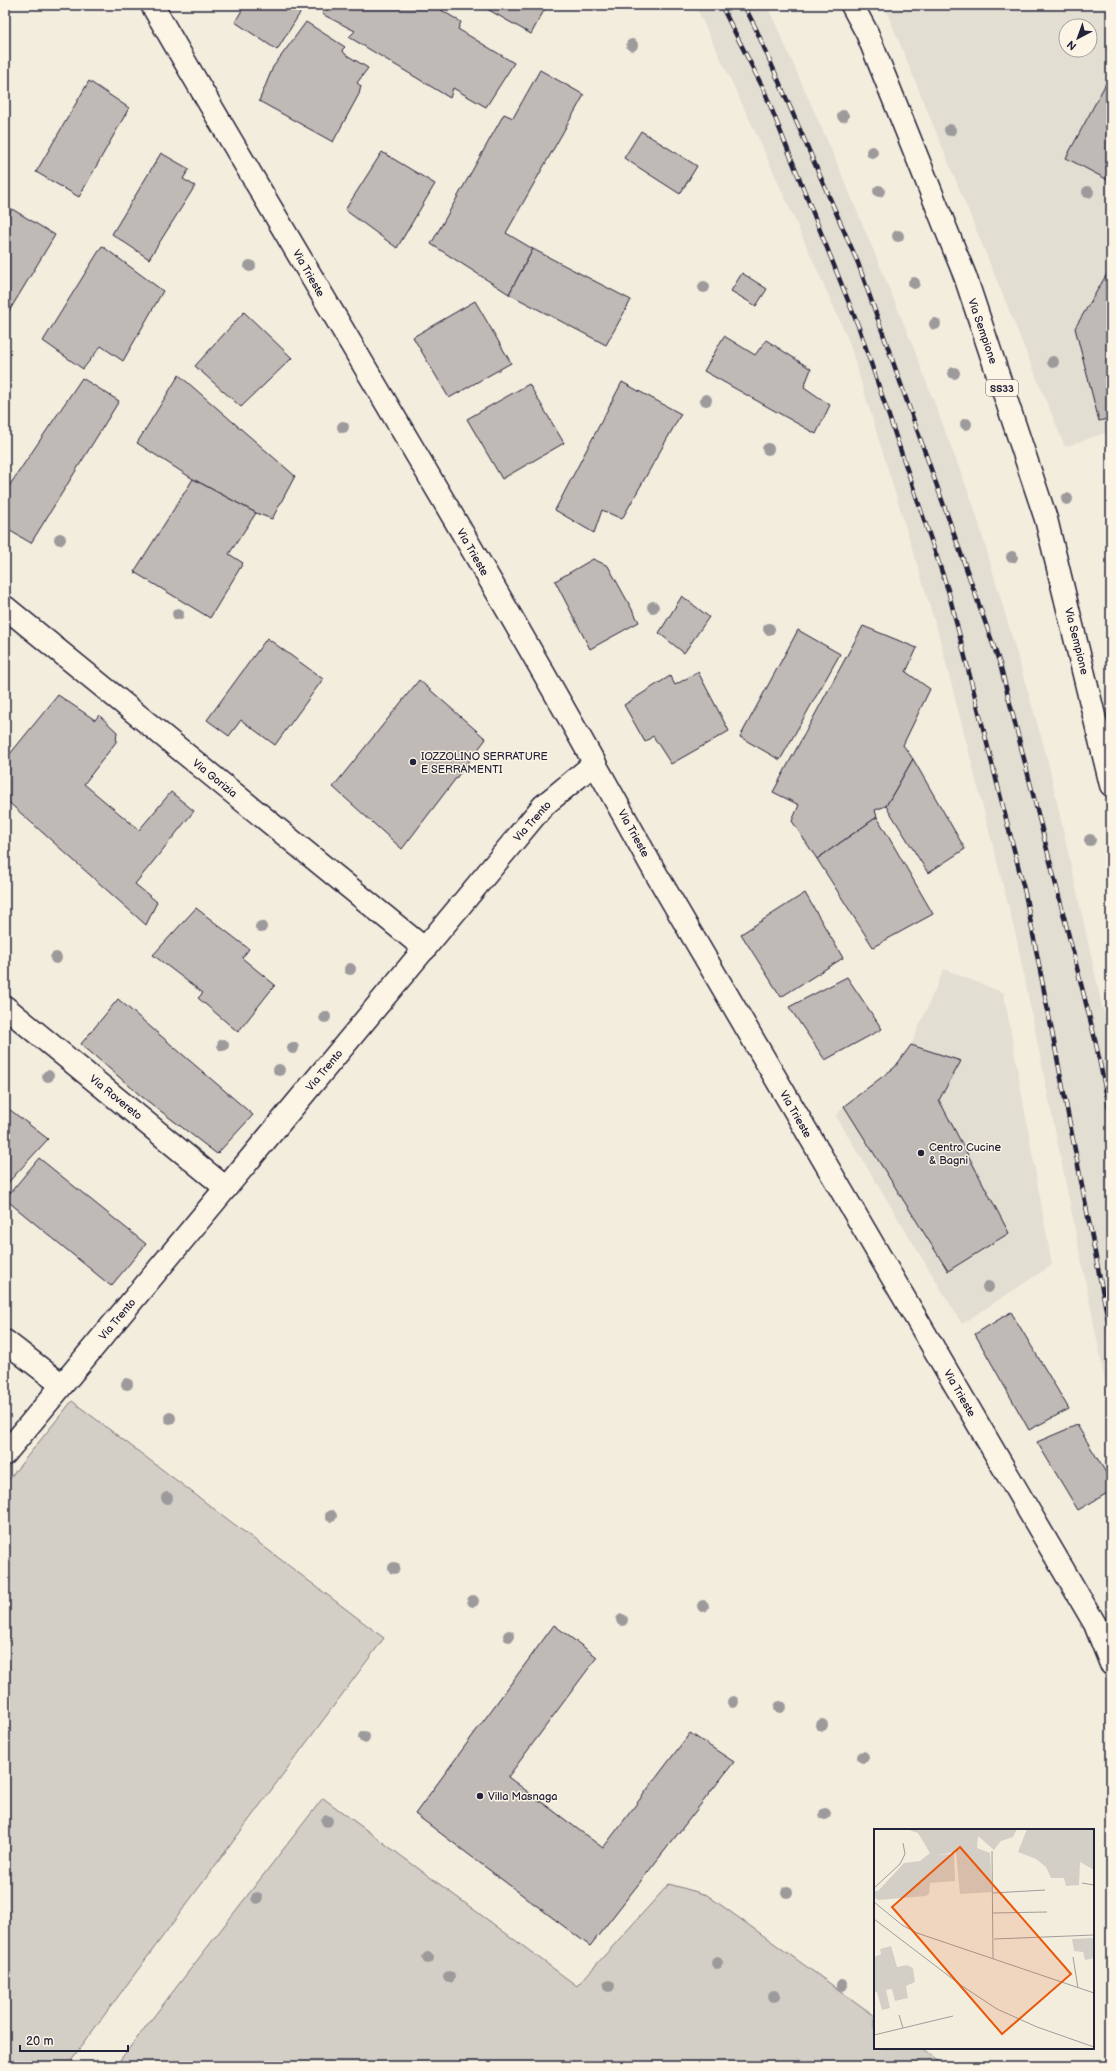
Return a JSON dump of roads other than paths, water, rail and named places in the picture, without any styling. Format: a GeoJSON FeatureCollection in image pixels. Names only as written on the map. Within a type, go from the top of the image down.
{"type":"FeatureCollection","features":[{"type":"Feature","properties":{"kind":"street","name":"Via Trieste"},"geometry":{"type":"LineString","coordinates":[[152,5],[595,763],[659,879],[1095,1624],[1111,1664]]}},
{"type":"Feature","properties":{"kind":"street","name":"Via Sempione"},"geometry":{"type":"LineString","coordinates":[[852,5],[867,33],[965,276],[1046,519],[1111,785]]}},
{"type":"Feature","properties":{"kind":"street","name":"Via Gorizia"},"geometry":{"type":"LineString","coordinates":[[5,608],[425,949]]}},
{"type":"Feature","properties":{"kind":"street","name":"Via Trento"},"geometry":{"type":"LineString","coordinates":[[5,1454],[543,806],[595,763]]}},
{"type":"Feature","properties":{"kind":"street","name":"Via Rovereto"},"geometry":{"type":"LineString","coordinates":[[5,1007],[226,1188]]}},
{"type":"Feature","properties":{"kind":"street"},"geometry":{"type":"LineString","coordinates":[[5,1341],[62,1385]]}},
{"type":"Feature","properties":{"kind":"railway"},"geometry":{"type":"LineString","coordinates":[[721,5],[764,90],[859,328],[948,590],[1025,893],[1111,1335]]}},
{"type":"Feature","properties":{"kind":"railway"},"geometry":{"type":"LineString","coordinates":[[744,5],[756,29],[858,263],[1000,664],[1095,1039],[1111,1117]]}},
{"type":"Feature","properties":{"kind":"place","name":"IOZZOLINO SERRATURE E SERRAMENTI"},"geometry":{"type":"Point","coordinates":[413,762]}},
{"type":"Feature","properties":{"kind":"place","name":"Centro Cucine & Bagni"},"geometry":{"type":"Point","coordinates":[921,1153]}},
{"type":"Feature","properties":{"kind":"place","name":"Villa Masnaga"},"geometry":{"type":"Point","coordinates":[480,1796]}}]}
